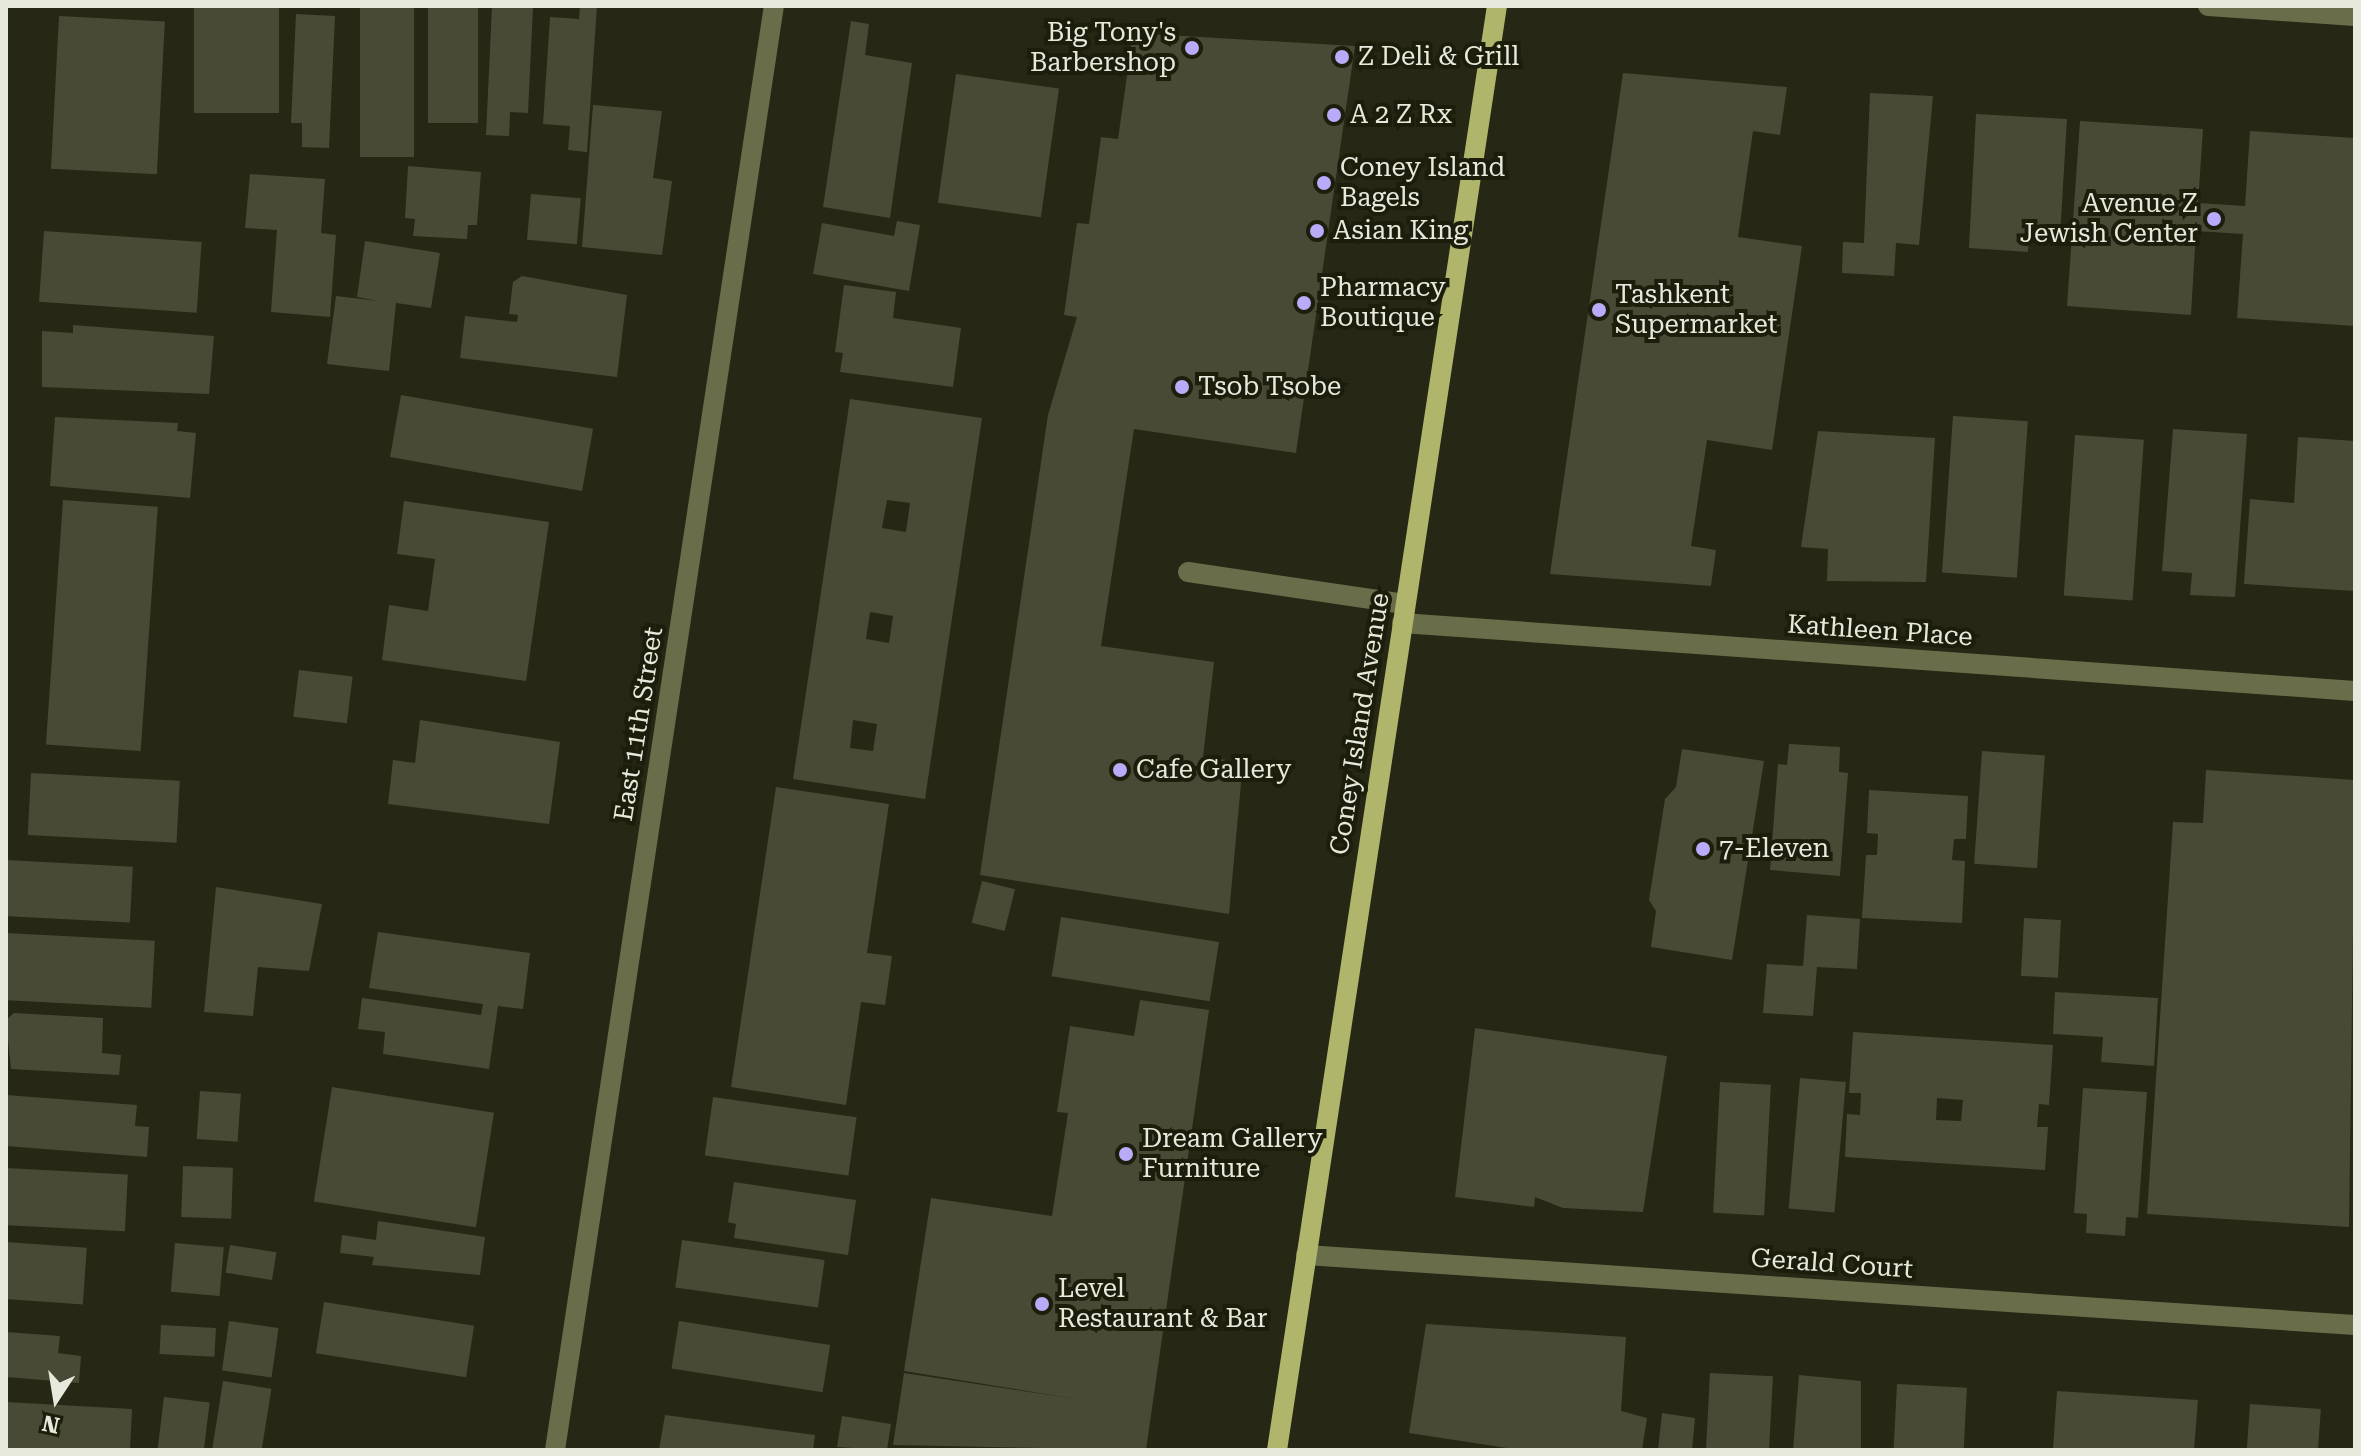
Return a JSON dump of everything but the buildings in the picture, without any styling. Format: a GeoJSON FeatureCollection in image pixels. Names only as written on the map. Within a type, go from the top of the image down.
{"type":"FeatureCollection","features":[{"type":"Feature","properties":{"kind":"main road","name":"Coney Island Avenue"},"geometry":{"type":"LineString","coordinates":[[1277,1450],[1497,6]]}},
{"type":"Feature","properties":{"kind":"street","name":"East 11th Street"},"geometry":{"type":"LineString","coordinates":[[555,1450],[774,6]]}},
{"type":"Feature","properties":{"kind":"street"},"geometry":{"type":"LineString","coordinates":[[2208,6],[2355,16]]}},
{"type":"Feature","properties":{"kind":"street","name":"Kathleen Place"},"geometry":{"type":"LineString","coordinates":[[1188,572],[1404,613],[2355,691]]}},
{"type":"Feature","properties":{"kind":"street","name":"Gerald Court"},"geometry":{"type":"LineString","coordinates":[[1306,1255],[2355,1325]]}},
{"type":"Feature","properties":{"kind":"place","name":"Big Tony's Barbershop"},"geometry":{"type":"Point","coordinates":[1192,48]}},
{"type":"Feature","properties":{"kind":"place","name":"Z Deli & Grill"},"geometry":{"type":"Point","coordinates":[1342,57]}},
{"type":"Feature","properties":{"kind":"place","name":"A 2 Z Rx"},"geometry":{"type":"Point","coordinates":[1334,115]}},
{"type":"Feature","properties":{"kind":"place","name":"Coney Island Bagels"},"geometry":{"type":"Point","coordinates":[1324,183]}},
{"type":"Feature","properties":{"kind":"place","name":"Avenue Z Jewish Center"},"geometry":{"type":"Point","coordinates":[2214,219]}},
{"type":"Feature","properties":{"kind":"place","name":"Asian King"},"geometry":{"type":"Point","coordinates":[1317,231]}},
{"type":"Feature","properties":{"kind":"place","name":"Pharmacy Boutique"},"geometry":{"type":"Point","coordinates":[1304,303]}},
{"type":"Feature","properties":{"kind":"place","name":"Tashkent Supermarket"},"geometry":{"type":"Point","coordinates":[1599,310]}},
{"type":"Feature","properties":{"kind":"place","name":"Tsob Tsobe"},"geometry":{"type":"Point","coordinates":[1182,387]}},
{"type":"Feature","properties":{"kind":"place","name":"Cafe Gallery"},"geometry":{"type":"Point","coordinates":[1120,770]}},
{"type":"Feature","properties":{"kind":"place","name":"7-Eleven"},"geometry":{"type":"Point","coordinates":[1703,849]}},
{"type":"Feature","properties":{"kind":"place","name":"Dream Gallery Furniture"},"geometry":{"type":"Point","coordinates":[1126,1154]}},
{"type":"Feature","properties":{"kind":"place","name":"Level Restaurant & Bar"},"geometry":{"type":"Point","coordinates":[1042,1304]}}]}
